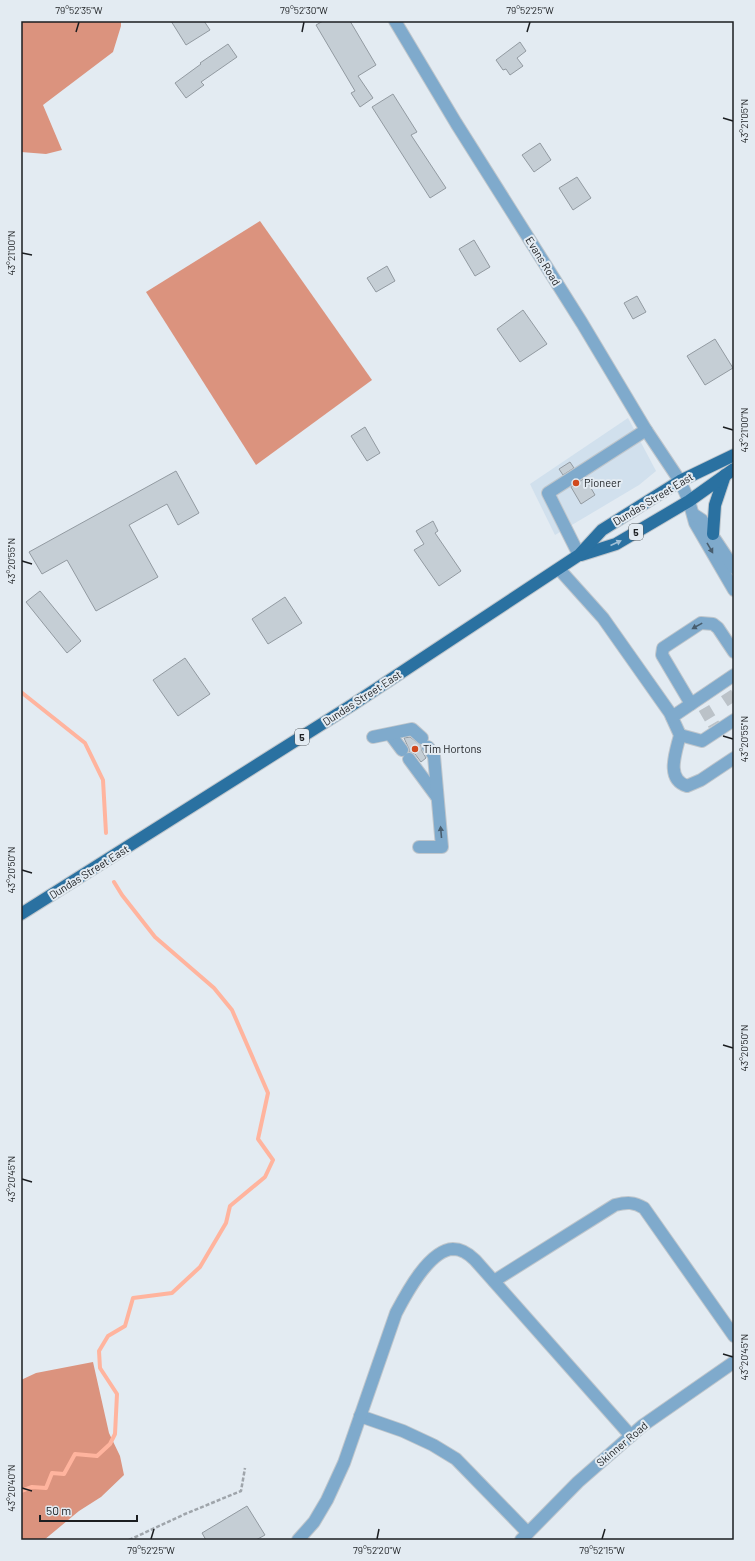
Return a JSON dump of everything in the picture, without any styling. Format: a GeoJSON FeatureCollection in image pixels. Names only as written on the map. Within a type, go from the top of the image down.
{"type":"FeatureCollection","features":[{"type":"Feature","properties":{"kind":"main road","name":"Dundas Street East"},"geometry":{"type":"LineString","coordinates":[[21,914],[352,705],[559,569],[580,555],[602,530],[680,481],[734,455]]}},
{"type":"Feature","properties":{"kind":"main road","name":"Dundas Street East"},"geometry":{"type":"LineString","coordinates":[[580,555],[616,544],[689,501],[729,472]]}},
{"type":"Feature","properties":{"kind":"main road"},"geometry":{"type":"LineString","coordinates":[[713,534],[714,505],[729,472]]}},
{"type":"Feature","properties":{"kind":"street","name":"Evans Road"},"geometry":{"type":"LineString","coordinates":[[396,21],[456,124],[582,323],[646,430],[680,481],[689,501]]}},
{"type":"Feature","properties":{"kind":"street"},"geometry":{"type":"LineString","coordinates":[[580,555],[548,493],[646,430]]}},
{"type":"Feature","properties":{"kind":"street"},"geometry":{"type":"LineString","coordinates":[[689,501],[695,522],[734,590]]}},
{"type":"Feature","properties":{"kind":"street"},"geometry":{"type":"LineString","coordinates":[[693,514],[702,520],[713,534],[734,568]]}},
{"type":"Feature","properties":{"kind":"street"},"geometry":{"type":"LineString","coordinates":[[559,569],[603,618],[672,717],[680,735],[674,761],[674,776],[680,784],[687,786],[701,780],[734,758]]}},
{"type":"Feature","properties":{"kind":"street"},"geometry":{"type":"LineString","coordinates":[[698,703],[662,655],[664,648],[701,623],[712,624],[718,628],[734,652]]}},
{"type":"Feature","properties":{"kind":"street"},"geometry":{"type":"LineString","coordinates":[[672,717],[723,689],[734,675]]}},
{"type":"Feature","properties":{"kind":"street"},"geometry":{"type":"LineString","coordinates":[[680,735],[702,741],[716,728],[734,720]]}},
{"type":"Feature","properties":{"kind":"street"},"geometry":{"type":"LineString","coordinates":[[373,737],[412,729],[425,742],[434,756],[442,847],[419,847]]}},
{"type":"Feature","properties":{"kind":"street"},"geometry":{"type":"LineString","coordinates":[[390,734],[438,798]]}},
{"type":"Feature","properties":{"kind":"street"},"geometry":{"type":"LineString","coordinates":[[494,1281],[615,1205],[627,1202],[636,1204],[644,1208],[734,1336]]}},
{"type":"Feature","properties":{"kind":"street"},"geometry":{"type":"LineString","coordinates":[[298,1540],[314,1522],[327,1500],[344,1463],[396,1313],[407,1292],[424,1268],[445,1251],[452,1249],[461,1250],[475,1260],[631,1436]]}},
{"type":"Feature","properties":{"kind":"street","name":"Skinner Road"},"geometry":{"type":"LineString","coordinates":[[524,1536],[578,1482],[642,1426],[734,1362]]}},
{"type":"Feature","properties":{"kind":"street"},"geometry":{"type":"LineString","coordinates":[[360,1416],[403,1431],[433,1445],[456,1459],[524,1536]]}},
{"type":"Feature","properties":{"kind":"path"},"geometry":{"type":"LineString","coordinates":[[129,1540],[185,1514],[241,1491],[245,1468]]}},
{"type":"Feature","properties":{"kind":"shaded area"},"geometry":{"type":"Polygon","coordinates":[[[21,21],[121,21],[121,26],[113,52],[43,105],[62,150],[46,154],[21,152],[21,21]]]}},
{"type":"Feature","properties":{"kind":"shaded area"},"geometry":{"type":"Polygon","coordinates":[[[260,221],[372,380],[256,465],[146,292],[260,221]]]}},
{"type":"Feature","properties":{"kind":"shaded area"},"geometry":{"type":"Polygon","coordinates":[[[628,418],[656,471],[639,485],[555,535],[530,484],[628,418]]]}},
{"type":"Feature","properties":{"kind":"shaded area"},"geometry":{"type":"Polygon","coordinates":[[[93,1362],[109,1433],[120,1456],[124,1475],[101,1497],[79,1511],[44,1540],[21,1540],[21,1380],[36,1373],[93,1362]]]}},
{"type":"Feature","properties":{"kind":"building"},"geometry":{"type":"Polygon","coordinates":[[[171,21],[204,21],[210,30],[186,45],[171,21]]]}},
{"type":"Feature","properties":{"kind":"building"},"geometry":{"type":"Polygon","coordinates":[[[323,21],[350,21],[376,65],[358,76],[373,98],[360,107],[351,93],[355,91],[316,25],[323,21]]]}},
{"type":"Feature","properties":{"kind":"building"},"geometry":{"type":"Polygon","coordinates":[[[520,42],[526,51],[517,58],[523,66],[510,75],[506,69],[503,70],[496,60],[520,42]]]}},
{"type":"Feature","properties":{"kind":"building"},"geometry":{"type":"Polygon","coordinates":[[[228,44],[237,57],[201,82],[204,85],[186,98],[175,83],[201,64],[200,63],[228,44]]]}},
{"type":"Feature","properties":{"kind":"building"},"geometry":{"type":"Polygon","coordinates":[[[393,94],[417,132],[411,135],[446,188],[430,198],[372,107],[393,94]]]}},
{"type":"Feature","properties":{"kind":"building"},"geometry":{"type":"Polygon","coordinates":[[[540,143],[551,160],[534,172],[522,155],[540,143]]]}},
{"type":"Feature","properties":{"kind":"building"},"geometry":{"type":"Polygon","coordinates":[[[577,177],[591,198],[573,210],[559,188],[577,177]]]}},
{"type":"Feature","properties":{"kind":"building"},"geometry":{"type":"Polygon","coordinates":[[[474,240],[490,267],[475,276],[459,249],[474,240]]]}},
{"type":"Feature","properties":{"kind":"building"},"geometry":{"type":"Polygon","coordinates":[[[387,266],[395,281],[376,292],[367,278],[387,266]]]}},
{"type":"Feature","properties":{"kind":"building"},"geometry":{"type":"Polygon","coordinates":[[[637,296],[646,312],[633,319],[624,303],[637,296]]]}},
{"type":"Feature","properties":{"kind":"building"},"geometry":{"type":"Polygon","coordinates":[[[523,310],[547,344],[520,362],[497,329],[523,310]]]}},
{"type":"Feature","properties":{"kind":"building"},"geometry":{"type":"Polygon","coordinates":[[[715,339],[733,368],[705,385],[687,356],[715,339]]]}},
{"type":"Feature","properties":{"kind":"building"},"geometry":{"type":"Polygon","coordinates":[[[365,427],[380,453],[367,461],[351,436],[365,427]]]}},
{"type":"Feature","properties":{"kind":"building"},"geometry":{"type":"Polygon","coordinates":[[[570,462],[574,468],[563,475],[559,469],[570,462]]]}},
{"type":"Feature","properties":{"kind":"building"},"geometry":{"type":"Polygon","coordinates":[[[176,471],[199,513],[178,525],[167,504],[129,525],[158,577],[96,611],[67,560],[42,574],[29,552],[176,471]]]}},
{"type":"Feature","properties":{"kind":"building"},"geometry":{"type":"Polygon","coordinates":[[[585,478],[595,495],[581,504],[571,487],[585,478]]]}},
{"type":"Feature","properties":{"kind":"building"},"geometry":{"type":"Polygon","coordinates":[[[433,521],[438,531],[435,533],[461,571],[439,586],[414,550],[424,544],[416,531],[433,521]]]}},
{"type":"Feature","properties":{"kind":"building"},"geometry":{"type":"Polygon","coordinates":[[[40,591],[81,641],[67,653],[26,602],[40,591]]]}},
{"type":"Feature","properties":{"kind":"building"},"geometry":{"type":"Polygon","coordinates":[[[285,597],[302,623],[268,644],[252,619],[285,597]]]}},
{"type":"Feature","properties":{"kind":"building"},"geometry":{"type":"Polygon","coordinates":[[[185,658],[210,694],[178,716],[153,680],[185,658]]]}},
{"type":"Feature","properties":{"kind":"building"},"geometry":{"type":"Polygon","coordinates":[[[410,737],[421,745],[422,751],[426,758],[421,762],[415,754],[409,752],[404,738],[410,737]]]}},
{"type":"Feature","properties":{"kind":"building"},"geometry":{"type":"Polygon","coordinates":[[[247,1506],[265,1535],[256,1540],[206,1540],[202,1533],[247,1506]]]}},
{"type":"Feature","properties":{"kind":"waterway"},"geometry":{"type":"LineString","coordinates":[[21,692],[85,743],[103,780],[106,833]]}},
{"type":"Feature","properties":{"kind":"waterway"},"geometry":{"type":"LineString","coordinates":[[21,1491],[32,1487],[46,1488],[52,1473],[64,1474],[75,1454],[97,1456],[110,1444],[115,1434],[117,1394],[100,1368],[99,1351],[108,1336],[125,1326],[133,1298],[172,1293],[200,1267],[226,1223],[230,1206],[265,1177],[273,1160],[258,1139],[268,1093],[232,1010],[214,988],[155,937],[122,895],[114,882]]}},
{"type":"Feature","properties":{"kind":"tunnel"},"geometry":{"type":"LineString","coordinates":[[726,693],[734,705]]}},
{"type":"Feature","properties":{"kind":"tunnel"},"geometry":{"type":"LineString","coordinates":[[704,708],[714,725]]}},
{"type":"Feature","properties":{"kind":"place","name":"Pioneer"},"geometry":{"type":"Point","coordinates":[576,483]}},
{"type":"Feature","properties":{"kind":"place","name":"Tim Hortons"},"geometry":{"type":"Point","coordinates":[415,749]}}]}
